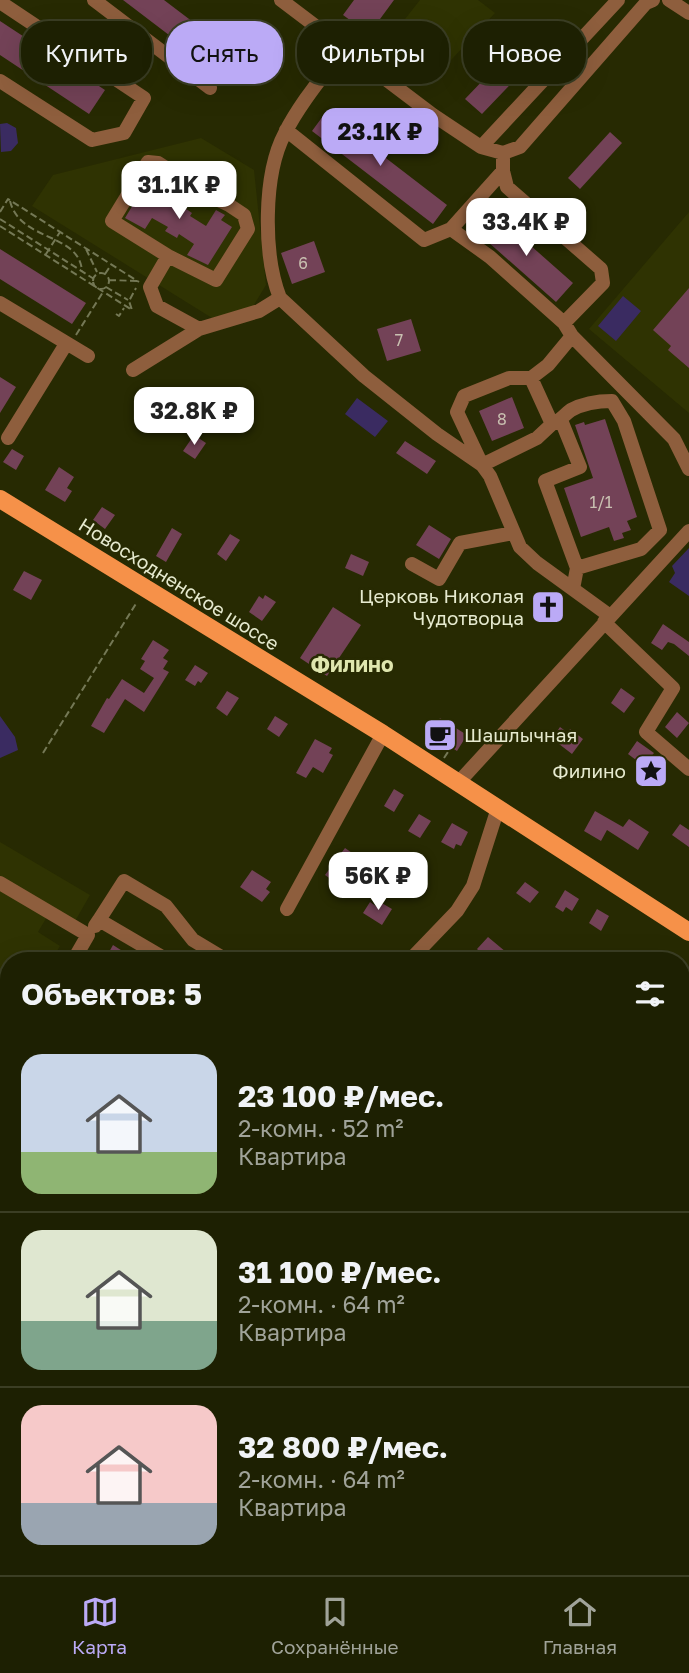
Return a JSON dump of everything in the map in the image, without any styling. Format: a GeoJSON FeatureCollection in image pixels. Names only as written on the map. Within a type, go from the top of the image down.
{"type":"FeatureCollection","features":[{"type":"Feature","properties":{"kind":"main road","name":"Новосходненское шоссе"},"geometry":{"type":"LineString","coordinates":[[0,499],[383,734],[689,932]]}},
{"type":"Feature","properties":{"kind":"street"},"geometry":{"type":"LineString","coordinates":[[94,0],[210,88]]}},
{"type":"Feature","properties":{"kind":"street"},"geometry":{"type":"LineString","coordinates":[[481,147],[618,0]]}},
{"type":"Feature","properties":{"kind":"street"},"geometry":{"type":"LineString","coordinates":[[394,84],[481,147],[503,153],[520,147],[646,3],[653,0]]}},
{"type":"Feature","properties":{"kind":"street"},"geometry":{"type":"LineString","coordinates":[[669,0],[689,12]]}},
{"type":"Feature","properties":{"kind":"street"},"geometry":{"type":"LineString","coordinates":[[284,1],[310,21]]}},
{"type":"Feature","properties":{"kind":"street"},"geometry":{"type":"LineString","coordinates":[[0,2],[144,98],[124,132],[92,140],[0,81]]}},
{"type":"Feature","properties":{"kind":"street"},"geometry":{"type":"LineString","coordinates":[[319,84],[286,130],[278,147],[271,182],[269,242],[274,283],[280,298],[364,376],[436,434],[482,465]]}},
{"type":"Feature","properties":{"kind":"street"},"geometry":{"type":"LineString","coordinates":[[286,130],[424,240],[451,229],[503,171]]}},
{"type":"Feature","properties":{"kind":"street"},"geometry":{"type":"LineString","coordinates":[[503,153],[503,171],[507,187],[601,269],[603,283],[568,330],[548,365],[531,378],[509,378],[464,396],[457,412],[495,486],[520,547],[607,619],[673,688],[646,732],[689,769]]}},
{"type":"Feature","properties":{"kind":"street"},"geometry":{"type":"LineString","coordinates":[[148,162],[158,163],[244,215],[248,229],[216,280],[168,256],[112,221],[148,162]]}},
{"type":"Feature","properties":{"kind":"street"},"geometry":{"type":"LineString","coordinates":[[451,229],[490,257],[568,330],[674,439],[689,469]]}},
{"type":"Feature","properties":{"kind":"street"},"geometry":{"type":"LineString","coordinates":[[168,256],[143,284],[156,306],[199,330]]}},
{"type":"Feature","properties":{"kind":"street"},"geometry":{"type":"LineString","coordinates":[[133,370],[199,330],[259,311],[280,298]]}},
{"type":"Feature","properties":{"kind":"street"},"geometry":{"type":"LineString","coordinates":[[0,303],[88,356]]}},
{"type":"Feature","properties":{"kind":"street"},"geometry":{"type":"LineString","coordinates":[[8,438],[67,345]]}},
{"type":"Feature","properties":{"kind":"street"},"geometry":{"type":"LineString","coordinates":[[531,378],[580,467],[545,481],[577,568],[573,589]]}},
{"type":"Feature","properties":{"kind":"street"},"geometry":{"type":"LineString","coordinates":[[482,465],[537,438],[571,410],[597,401],[612,401],[624,421],[660,530],[641,549],[577,568]]}},
{"type":"Feature","properties":{"kind":"street"},"geometry":{"type":"LineString","coordinates":[[458,783],[689,531]]}},
{"type":"Feature","properties":{"kind":"street"},"geometry":{"type":"LineString","coordinates":[[412,564],[439,579],[460,543],[513,533]]}},
{"type":"Feature","properties":{"kind":"street"},"geometry":{"type":"LineString","coordinates":[[287,909],[383,734]]}},
{"type":"Feature","properties":{"kind":"street"},"geometry":{"type":"LineString","coordinates":[[418,952],[457,911],[473,886],[498,808]]}},
{"type":"Feature","properties":{"kind":"street"},"geometry":{"type":"LineString","coordinates":[[78,952],[124,881],[166,906],[193,940],[213,952]]}},
{"type":"Feature","properties":{"kind":"street"},"geometry":{"type":"LineString","coordinates":[[0,883],[88,935]]}},
{"type":"Feature","properties":{"kind":"street"},"geometry":{"type":"LineString","coordinates":[[99,920],[154,952]]}},
{"type":"Feature","properties":{"kind":"path"},"geometry":{"type":"LineString","coordinates":[[0,212],[8,199],[10,200]]}},
{"type":"Feature","properties":{"kind":"path"},"geometry":{"type":"LineString","coordinates":[[10,200],[143,284]]}},
{"type":"Feature","properties":{"kind":"path"},"geometry":{"type":"LineString","coordinates":[[10,200],[16,216],[24,224],[72,250],[79,258],[82,271]]}},
{"type":"Feature","properties":{"kind":"path"},"geometry":{"type":"LineString","coordinates":[[0,219],[94,279],[96,287]]}},
{"type":"Feature","properties":{"kind":"path"},"geometry":{"type":"LineString","coordinates":[[0,226],[132,310],[129,301],[106,287],[96,287]]}},
{"type":"Feature","properties":{"kind":"path"},"geometry":{"type":"LineString","coordinates":[[45,255],[60,232]]}},
{"type":"Feature","properties":{"kind":"path"},"geometry":{"type":"LineString","coordinates":[[85,248],[97,274]]}},
{"type":"Feature","properties":{"kind":"path"},"geometry":{"type":"LineString","coordinates":[[105,274],[111,264]]}},
{"type":"Feature","properties":{"kind":"path"},"geometry":{"type":"LineString","coordinates":[[97,274],[105,274]]}},
{"type":"Feature","properties":{"kind":"path"},"geometry":{"type":"LineString","coordinates":[[94,279],[97,274]]}},
{"type":"Feature","properties":{"kind":"path"},"geometry":{"type":"LineString","coordinates":[[105,274],[109,280],[143,284]]}},
{"type":"Feature","properties":{"kind":"path"},"geometry":{"type":"LineString","coordinates":[[106,287],[109,280]]}},
{"type":"Feature","properties":{"kind":"path"},"geometry":{"type":"LineString","coordinates":[[129,301],[143,284]]}},
{"type":"Feature","properties":{"kind":"path"},"geometry":{"type":"LineString","coordinates":[[67,345],[103,292]]}},
{"type":"Feature","properties":{"kind":"path"},"geometry":{"type":"LineString","coordinates":[[116,314],[119,316],[126,306]]}},
{"type":"Feature","properties":{"kind":"path"},"geometry":{"type":"LineString","coordinates":[[43,753],[141,595]]}},
{"type":"Feature","properties":{"kind":"path"},"geometry":{"type":"LineString","coordinates":[[444,759],[448,752]]}},
{"type":"Feature","properties":{"kind":"shaded area"},"geometry":{"type":"Polygon","coordinates":[[[420,0],[478,0],[495,13],[488,21],[463,21],[463,47],[449,62],[449,21],[403,21],[420,0]]]}},
{"type":"Feature","properties":{"kind":"shaded area"},"geometry":{"type":"Polygon","coordinates":[[[7,123],[16,128],[18,143],[11,151],[1,152],[0,124],[7,123]]]}},
{"type":"Feature","properties":{"kind":"shaded area"},"geometry":{"type":"Polygon","coordinates":[[[201,138],[254,170],[266,285],[252,308],[212,318],[32,206],[53,175],[201,138]]]}},
{"type":"Feature","properties":{"kind":"shaded area"},"geometry":{"type":"Polygon","coordinates":[[[689,212],[689,413],[589,329],[689,212]]]}},
{"type":"Feature","properties":{"kind":"shaded area"},"geometry":{"type":"Polygon","coordinates":[[[623,296],[641,311],[616,341],[598,326],[623,296]]]}},
{"type":"Feature","properties":{"kind":"shaded area"},"geometry":{"type":"Polygon","coordinates":[[[357,398],[388,421],[375,437],[345,414],[357,398]]]}},
{"type":"Feature","properties":{"kind":"shaded area"},"geometry":{"type":"Polygon","coordinates":[[[689,548],[689,596],[669,582],[675,573],[672,566],[689,548]]]}},
{"type":"Feature","properties":{"kind":"shaded area"},"geometry":{"type":"Polygon","coordinates":[[[0,716],[15,737],[18,750],[0,758],[0,716]]]}},
{"type":"Feature","properties":{"kind":"shaded area"},"geometry":{"type":"Polygon","coordinates":[[[0,842],[90,895],[74,923],[51,910],[38,932],[60,946],[56,952],[0,952],[0,842]]]}},
{"type":"Feature","properties":{"kind":"building"},"geometry":{"type":"Polygon","coordinates":[[[123,0],[164,0],[192,21],[166,21],[166,33],[123,0]]]}},
{"type":"Feature","properties":{"kind":"building"},"geometry":{"type":"Polygon","coordinates":[[[354,0],[394,0],[379,21],[351,21],[343,15],[354,0]]]}},
{"type":"Feature","properties":{"kind":"building"},"geometry":{"type":"Polygon","coordinates":[[[0,21],[21,35],[21,69],[0,55],[0,21]]]}},
{"type":"Feature","properties":{"kind":"building"},"geometry":{"type":"Polygon","coordinates":[[[44,84],[96,84],[105,90],[89,114],[44,84]]]}},
{"type":"Feature","properties":{"kind":"building"},"geometry":{"type":"Polygon","coordinates":[[[479,84],[511,84],[482,114],[465,99],[479,84]]]}},
{"type":"Feature","properties":{"kind":"building"},"geometry":{"type":"Polygon","coordinates":[[[326,112],[447,205],[433,224],[312,131],[326,112]]]}},
{"type":"Feature","properties":{"kind":"building"},"geometry":{"type":"Polygon","coordinates":[[[610,132],[622,143],[580,189],[568,178],[610,132]]]}},
{"type":"Feature","properties":{"kind":"building"},"geometry":{"type":"Polygon","coordinates":[[[153,172],[162,177],[159,182],[170,189],[163,199],[180,209],[182,206],[192,213],[190,216],[206,226],[216,210],[225,215],[221,220],[232,227],[208,265],[187,255],[194,244],[179,234],[177,238],[165,231],[168,227],[152,218],[145,229],[125,218],[153,172]]]}},
{"type":"Feature","properties":{"kind":"building"},"geometry":{"type":"Polygon","coordinates":[[[496,215],[573,283],[556,302],[479,234],[496,215]]]}},
{"type":"Feature","properties":{"kind":"building"},"geometry":{"type":"Polygon","coordinates":[[[314,241],[325,272],[292,284],[281,253],[314,241]]]}},
{"type":"Feature","properties":{"kind":"building"},"geometry":{"type":"Polygon","coordinates":[[[0,249],[86,303],[72,324],[0,279],[0,249]]]}},
{"type":"Feature","properties":{"kind":"building"},"geometry":{"type":"Polygon","coordinates":[[[689,288],[689,368],[668,350],[671,346],[653,330],[689,288]]]}},
{"type":"Feature","properties":{"kind":"building"},"geometry":{"type":"Polygon","coordinates":[[[411,319],[421,351],[387,361],[377,329],[411,319]]]}},
{"type":"Feature","properties":{"kind":"building"},"geometry":{"type":"Polygon","coordinates":[[[0,377],[16,387],[0,413],[0,377]]]}},
{"type":"Feature","properties":{"kind":"building"},"geometry":{"type":"Polygon","coordinates":[[[512,397],[524,428],[492,441],[479,411],[512,397]]]}},
{"type":"Feature","properties":{"kind":"building"},"geometry":{"type":"Polygon","coordinates":[[[605,419],[637,517],[627,521],[631,530],[622,533],[624,538],[614,541],[609,527],[581,537],[564,488],[593,478],[575,425],[605,419]]]}},
{"type":"Feature","properties":{"kind":"building"},"geometry":{"type":"Polygon","coordinates":[[[194,435],[206,443],[195,459],[183,451],[194,435]]]}},
{"type":"Feature","properties":{"kind":"building"},"geometry":{"type":"Polygon","coordinates":[[[405,441],[436,461],[427,474],[396,453],[405,441]]]}},
{"type":"Feature","properties":{"kind":"building"},"geometry":{"type":"Polygon","coordinates":[[[12,449],[24,456],[16,470],[3,462],[12,449]]]}},
{"type":"Feature","properties":{"kind":"building"},"geometry":{"type":"Polygon","coordinates":[[[59,467],[74,477],[67,488],[72,491],[65,502],[45,490],[59,467]]]}},
{"type":"Feature","properties":{"kind":"building"},"geometry":{"type":"Polygon","coordinates":[[[102,507],[115,515],[105,529],[93,520],[102,507]]]}},
{"type":"Feature","properties":{"kind":"building"},"geometry":{"type":"Polygon","coordinates":[[[429,525],[451,539],[439,559],[416,545],[429,525]]]}},
{"type":"Feature","properties":{"kind":"building"},"geometry":{"type":"Polygon","coordinates":[[[172,528],[182,534],[166,562],[156,556],[172,528]]]}},
{"type":"Feature","properties":{"kind":"building"},"geometry":{"type":"Polygon","coordinates":[[[230,534],[240,540],[226,561],[217,554],[230,534]]]}},
{"type":"Feature","properties":{"kind":"building"},"geometry":{"type":"Polygon","coordinates":[[[351,554],[369,562],[363,576],[345,568],[351,554]]]}},
{"type":"Feature","properties":{"kind":"building"},"geometry":{"type":"Polygon","coordinates":[[[24,571],[42,580],[31,600],[13,590],[24,571]]]}},
{"type":"Feature","properties":{"kind":"building"},"geometry":{"type":"Polygon","coordinates":[[[265,595],[276,602],[262,621],[249,612],[259,596],[263,599],[265,595]]]}},
{"type":"Feature","properties":{"kind":"building","name":"Церковь Николая Чудотворца"},"geometry":{"type":"Polygon","coordinates":[[[558,599],[560,612],[538,615],[537,602],[558,599]]]}},
{"type":"Feature","properties":{"kind":"building"},"geometry":{"type":"Polygon","coordinates":[[[333,607],[361,625],[327,676],[300,658],[333,607]]]}},
{"type":"Feature","properties":{"kind":"building"},"geometry":{"type":"Polygon","coordinates":[[[663,624],[689,642],[689,656],[674,644],[668,642],[662,650],[651,643],[663,624]]]}},
{"type":"Feature","properties":{"kind":"building"},"geometry":{"type":"Polygon","coordinates":[[[153,640],[169,650],[163,658],[168,661],[163,669],[169,672],[144,712],[125,699],[104,733],[91,726],[122,679],[144,693],[154,678],[140,669],[145,661],[141,659],[153,640]]]}},
{"type":"Feature","properties":{"kind":"building"},"geometry":{"type":"Polygon","coordinates":[[[195,665],[208,673],[201,683],[198,681],[195,686],[185,680],[195,665]]]}},
{"type":"Feature","properties":{"kind":"building"},"geometry":{"type":"Polygon","coordinates":[[[621,688],[635,698],[624,713],[611,703],[621,688]]]}},
{"type":"Feature","properties":{"kind":"building"},"geometry":{"type":"Polygon","coordinates":[[[227,691],[239,698],[227,716],[216,708],[227,691]]]}},
{"type":"Feature","properties":{"kind":"building"},"geometry":{"type":"Polygon","coordinates":[[[677,712],[689,723],[677,738],[665,727],[677,712]]]}},
{"type":"Feature","properties":{"kind":"building"},"geometry":{"type":"Polygon","coordinates":[[[275,716],[288,724],[279,737],[267,729],[275,716]]]}},
{"type":"Feature","properties":{"kind":"building"},"geometry":{"type":"Polygon","coordinates":[[[440,718],[467,735],[457,751],[430,734],[440,718]]]}},
{"type":"Feature","properties":{"kind":"building"},"geometry":{"type":"Polygon","coordinates":[[[560,727],[568,733],[570,729],[583,739],[572,754],[559,744],[561,741],[554,736],[560,727]]]}},
{"type":"Feature","properties":{"kind":"building"},"geometry":{"type":"Polygon","coordinates":[[[315,739],[332,748],[329,753],[333,755],[323,773],[313,767],[306,778],[296,773],[315,739]]]}},
{"type":"Feature","properties":{"kind":"building"},"geometry":{"type":"Polygon","coordinates":[[[637,741],[654,753],[644,766],[628,754],[637,741]]]}},
{"type":"Feature","properties":{"kind":"building"},"geometry":{"type":"Polygon","coordinates":[[[394,789],[404,795],[394,812],[384,806],[394,789]]]}},
{"type":"Feature","properties":{"kind":"building"},"geometry":{"type":"Polygon","coordinates":[[[595,811],[623,827],[629,819],[649,832],[638,850],[607,830],[601,841],[584,831],[595,811]]]}},
{"type":"Feature","properties":{"kind":"building"},"geometry":{"type":"Polygon","coordinates":[[[419,814],[431,821],[420,838],[408,831],[419,814]]]}},
{"type":"Feature","properties":{"kind":"building"},"geometry":{"type":"Polygon","coordinates":[[[452,823],[468,832],[461,846],[456,844],[454,849],[441,842],[452,823]]]}},
{"type":"Feature","properties":{"kind":"building"},"geometry":{"type":"Polygon","coordinates":[[[680,824],[689,830],[689,847],[672,835],[680,824]]]}},
{"type":"Feature","properties":{"kind":"building"},"geometry":{"type":"Polygon","coordinates":[[[345,848],[355,855],[345,868],[349,872],[339,885],[325,875],[345,848]]]}},
{"type":"Feature","properties":{"kind":"building"},"geometry":{"type":"Polygon","coordinates":[[[252,870],[271,882],[266,889],[270,892],[262,902],[240,887],[252,870]]]}},
{"type":"Feature","properties":{"kind":"building"},"geometry":{"type":"Polygon","coordinates":[[[525,882],[539,892],[530,903],[516,893],[525,882]]]}},
{"type":"Feature","properties":{"kind":"building"},"geometry":{"type":"Polygon","coordinates":[[[565,890],[579,899],[572,911],[566,907],[563,912],[555,907],[565,890]]]}},
{"type":"Feature","properties":{"kind":"building"},"geometry":{"type":"Polygon","coordinates":[[[370,902],[377,907],[380,902],[392,909],[382,925],[363,913],[370,902]]]}},
{"type":"Feature","properties":{"kind":"building"},"geometry":{"type":"Polygon","coordinates":[[[597,909],[609,916],[601,931],[589,923],[597,909]]]}},
{"type":"Feature","properties":{"kind":"building"},"geometry":{"type":"Polygon","coordinates":[[[488,937],[506,952],[480,952],[477,949],[488,937]]]}},
{"type":"Feature","properties":{"kind":"building"},"geometry":{"type":"Polygon","coordinates":[[[113,945],[124,952],[109,952],[113,945]]]}},
{"type":"Feature","properties":{"kind":"place","name":"Церковь Николая Чудотворца"},"geometry":{"type":"Point","coordinates":[548,607]}},
{"type":"Feature","properties":{"kind":"place","name":"Шашлычная"},"geometry":{"type":"Point","coordinates":[440,735]}},
{"type":"Feature","properties":{"kind":"place","name":"Филино"},"geometry":{"type":"Point","coordinates":[651,771]}},
{"type":"Feature","properties":{"kind":"district","name":"Филино"},"geometry":{"type":"Point","coordinates":[352,665]}}]}
